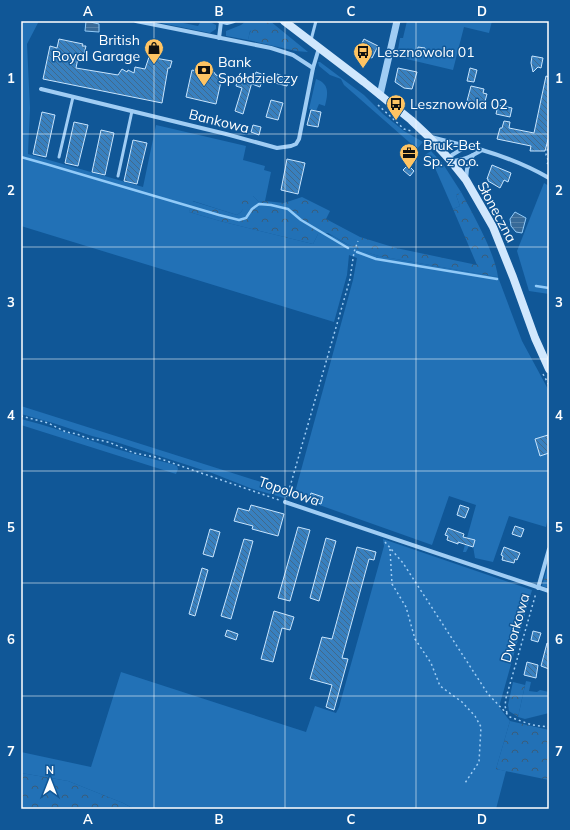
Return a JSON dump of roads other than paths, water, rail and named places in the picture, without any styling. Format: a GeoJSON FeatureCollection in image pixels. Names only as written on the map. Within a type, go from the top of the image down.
{"type":"FeatureCollection","features":[{"type":"Feature","properties":{"kind":"main road","name":"Słoneczna"},"geometry":{"type":"LineString","coordinates":[[284,21],[402,113],[428,136],[466,180],[493,226],[513,277],[546,371]]}},
{"type":"Feature","properties":{"kind":"street"},"geometry":{"type":"LineString","coordinates":[[136,21],[271,48],[293,56],[313,68]]}},
{"type":"Feature","properties":{"kind":"street"},"geometry":{"type":"LineString","coordinates":[[219,38],[220,22],[234,21]]}},
{"type":"Feature","properties":{"kind":"street"},"geometry":{"type":"LineString","coordinates":[[380,95],[396,21]]}},
{"type":"Feature","properties":{"kind":"street","name":"Bankowa"},"geometry":{"type":"LineString","coordinates":[[41,89],[226,134],[268,146],[277,148],[291,146],[296,144],[298,139],[313,68],[319,48]]}},
{"type":"Feature","properties":{"kind":"street"},"geometry":{"type":"LineString","coordinates":[[428,136],[480,150],[531,168],[549,178]]}},
{"type":"Feature","properties":{"kind":"street"},"geometry":{"type":"LineString","coordinates":[[468,146],[452,155],[450,160],[457,161],[473,155],[480,150]]}},
{"type":"Feature","properties":{"kind":"street"},"geometry":{"type":"LineString","coordinates":[[466,180],[467,169],[473,155]]}},
{"type":"Feature","properties":{"kind":"street","name":"Topolowa"},"geometry":{"type":"LineString","coordinates":[[285,502],[549,591]]}},
{"type":"Feature","properties":{"kind":"street","name":"Dworkowa"},"geometry":{"type":"LineString","coordinates":[[538,588],[549,549]]}},
{"type":"Feature","properties":{"kind":"lane"},"geometry":{"type":"LineString","coordinates":[[311,42],[316,21]]}},
{"type":"Feature","properties":{"kind":"lane"},"geometry":{"type":"LineString","coordinates":[[59,157],[74,97]]}},
{"type":"Feature","properties":{"kind":"lane"},"geometry":{"type":"LineString","coordinates":[[118,176],[132,111]]}},
{"type":"Feature","properties":{"kind":"waterway"},"geometry":{"type":"LineString","coordinates":[[21,157],[239,220],[246,218],[252,209],[259,204],[288,209],[301,220],[348,248]]}},
{"type":"Feature","properties":{"kind":"waterway"},"geometry":{"type":"LineString","coordinates":[[357,252],[376,259],[497,279]]}},
{"type":"Feature","properties":{"kind":"waterway"},"geometry":{"type":"LineString","coordinates":[[536,286],[549,288]]}},
{"type":"Feature","properties":{"kind":"place","name":"British Royal Garage"},"geometry":{"type":"Point","coordinates":[154,65]}},
{"type":"Feature","properties":{"kind":"place","name":"Lesznowola 01"},"geometry":{"type":"Point","coordinates":[363,69]}},
{"type":"Feature","properties":{"kind":"place","name":"Bank Spółdzielczy"},"geometry":{"type":"Point","coordinates":[204,87]}},
{"type":"Feature","properties":{"kind":"place","name":"Lesznowola 02"},"geometry":{"type":"Point","coordinates":[396,121]}},
{"type":"Feature","properties":{"kind":"place","name":"Bruk-Bet Sp. z o.o."},"geometry":{"type":"Point","coordinates":[409,170]}}]}
